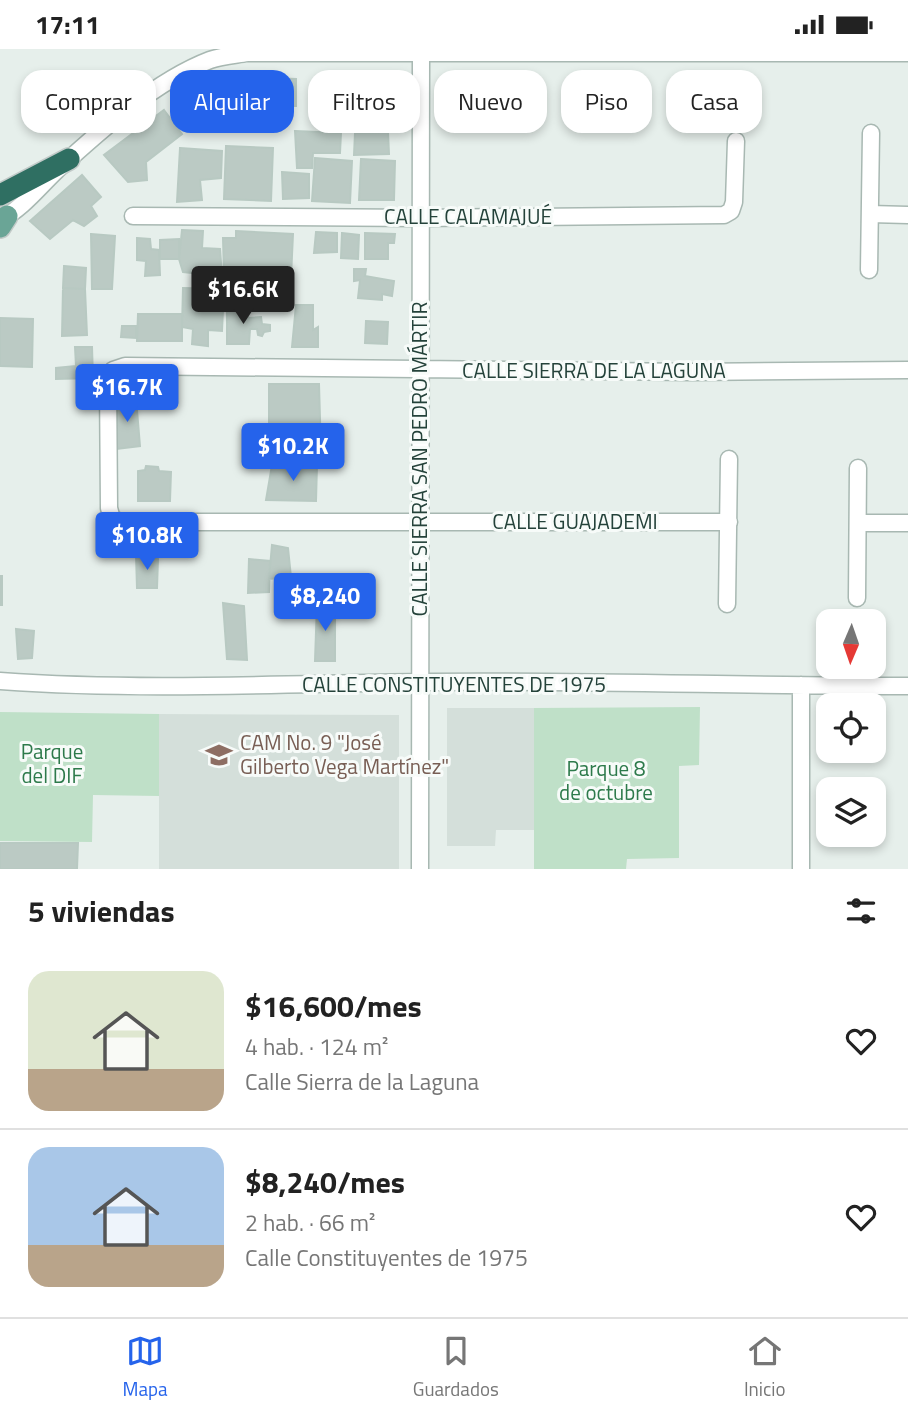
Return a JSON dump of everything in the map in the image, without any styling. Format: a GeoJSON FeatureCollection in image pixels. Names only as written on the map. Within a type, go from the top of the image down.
{"type":"FeatureCollection","features":[{"type":"Feature","properties":{"kind":"highway"},"geometry":{"type":"LineString","coordinates":[[0,195],[69,159]]}},
{"type":"Feature","properties":{"kind":"street"},"geometry":{"type":"LineString","coordinates":[[2,221],[24,204],[69,159],[129,109],[179,76],[211,59],[247,53],[421,51],[908,53]]}},
{"type":"Feature","properties":{"kind":"street","name":"CALLE SIERRA SAN PEDRO MÁRTIR"},"geometry":{"type":"LineString","coordinates":[[420,869],[421,51]]}},
{"type":"Feature","properties":{"kind":"street"},"geometry":{"type":"LineString","coordinates":[[869,270],[871,133]]}},
{"type":"Feature","properties":{"kind":"street","name":"CALLE CALAMAJUÉ"},"geometry":{"type":"LineString","coordinates":[[132,216],[420,218],[724,215],[731,211],[734,202],[736,141]]}},
{"type":"Feature","properties":{"kind":"street"},"geometry":{"type":"LineString","coordinates":[[870,214],[908,215]]}},
{"type":"Feature","properties":{"kind":"street","name":"CALLE SIERRA DE LA LAGUNA"},"geometry":{"type":"LineString","coordinates":[[113,370],[125,366],[692,372],[908,370]]}},
{"type":"Feature","properties":{"kind":"street","name":"CALLE GUAJADEMI"},"geometry":{"type":"LineString","coordinates":[[113,370],[108,381],[109,508],[112,519],[121,522],[729,522]]}},
{"type":"Feature","properties":{"kind":"street"},"geometry":{"type":"LineString","coordinates":[[727,604],[729,459]]}},
{"type":"Feature","properties":{"kind":"street"},"geometry":{"type":"LineString","coordinates":[[857,598],[858,468]]}},
{"type":"Feature","properties":{"kind":"street"},"geometry":{"type":"LineString","coordinates":[[858,523],[908,523]]}},
{"type":"Feature","properties":{"kind":"street","name":"CALLE CONSTITUYENTES DE 1975"},"geometry":{"type":"LineString","coordinates":[[0,681],[251,685],[421,682],[908,685]]}},
{"type":"Feature","properties":{"kind":"street"},"geometry":{"type":"LineString","coordinates":[[801,685],[801,869]]}},
{"type":"Feature","properties":{"kind":"shaded area"},"geometry":{"type":"Polygon","coordinates":[[[447,708],[534,708],[534,830],[496,830],[495,846],[447,846],[447,708]]]}},
{"type":"Feature","properties":{"kind":"shaded area"},"geometry":{"type":"Polygon","coordinates":[[[159,714],[399,715],[399,869],[159,869],[159,714]]]}},
{"type":"Feature","properties":{"kind":"green space","name":"Parque 8 de octubre"},"geometry":{"type":"Polygon","coordinates":[[[700,707],[699,765],[679,766],[679,858],[627,859],[626,869],[534,869],[534,708],[700,707]]]}},
{"type":"Feature","properties":{"kind":"green space","name":"Parque del DIF"},"geometry":{"type":"Polygon","coordinates":[[[0,712],[159,714],[159,796],[93,795],[92,842],[0,841],[0,712]]]}},
{"type":"Feature","properties":{"kind":"building"},"geometry":{"type":"Polygon","coordinates":[[[294,79],[296,79],[294,106],[294,79]]]}},
{"type":"Feature","properties":{"kind":"building"},"geometry":{"type":"Polygon","coordinates":[[[164,110],[170,118],[170,133],[182,134],[146,162],[147,180],[128,182],[104,155],[133,133],[156,133],[156,116],[164,110]]]}},
{"type":"Feature","properties":{"kind":"building"},"geometry":{"type":"Polygon","coordinates":[[[295,131],[341,133],[340,153],[313,153],[312,168],[297,168],[295,131]]]}},
{"type":"Feature","properties":{"kind":"building"},"geometry":{"type":"Polygon","coordinates":[[[355,133],[388,133],[389,154],[354,155],[355,133]]]}},
{"type":"Feature","properties":{"kind":"building"},"geometry":{"type":"Polygon","coordinates":[[[226,146],[273,148],[271,201],[224,199],[226,146]]]}},
{"type":"Feature","properties":{"kind":"building"},"geometry":{"type":"Polygon","coordinates":[[[180,148],[222,151],[221,178],[200,180],[202,200],[177,202],[180,148]]]}},
{"type":"Feature","properties":{"kind":"building"},"geometry":{"type":"Polygon","coordinates":[[[315,158],[352,161],[350,203],[312,201],[315,158]]]}},
{"type":"Feature","properties":{"kind":"building"},"geometry":{"type":"Polygon","coordinates":[[[361,159],[395,161],[394,200],[359,200],[361,159]]]}},
{"type":"Feature","properties":{"kind":"building"},"geometry":{"type":"Polygon","coordinates":[[[282,172],[309,174],[309,198],[283,199],[282,172]]]}},
{"type":"Feature","properties":{"kind":"building"},"geometry":{"type":"Polygon","coordinates":[[[82,175],[101,197],[91,206],[97,216],[84,226],[73,220],[50,239],[30,221],[82,175]]]}},
{"type":"Feature","properties":{"kind":"building"},"geometry":{"type":"Polygon","coordinates":[[[182,230],[203,231],[202,248],[220,249],[222,276],[183,272],[179,259],[182,230]]]}},
{"type":"Feature","properties":{"kind":"building"},"geometry":{"type":"Polygon","coordinates":[[[236,231],[293,234],[291,277],[224,274],[223,238],[236,238],[236,231]]]}},
{"type":"Feature","properties":{"kind":"building"},"geometry":{"type":"Polygon","coordinates":[[[316,232],[337,233],[337,252],[314,253],[316,232]]]}},
{"type":"Feature","properties":{"kind":"building"},"geometry":{"type":"Polygon","coordinates":[[[342,233],[359,235],[358,259],[341,258],[342,233]]]}},
{"type":"Feature","properties":{"kind":"building"},"geometry":{"type":"Polygon","coordinates":[[[365,233],[395,234],[394,243],[388,243],[388,259],[365,259],[365,233]]]}},
{"type":"Feature","properties":{"kind":"building"},"geometry":{"type":"Polygon","coordinates":[[[91,234],[115,236],[112,289],[92,289],[91,234]]]}},
{"type":"Feature","properties":{"kind":"building"},"geometry":{"type":"Polygon","coordinates":[[[137,238],[150,239],[151,249],[159,250],[160,275],[145,276],[146,261],[137,260],[137,238]]]}},
{"type":"Feature","properties":{"kind":"building"},"geometry":{"type":"Polygon","coordinates":[[[179,239],[179,259],[160,259],[160,240],[179,239]]]}},
{"type":"Feature","properties":{"kind":"building"},"geometry":{"type":"Polygon","coordinates":[[[64,266],[86,268],[85,289],[63,288],[64,266]]]}},
{"type":"Feature","properties":{"kind":"building"},"geometry":{"type":"Polygon","coordinates":[[[354,269],[366,269],[365,276],[394,281],[392,296],[382,294],[382,300],[358,298],[360,280],[354,281],[354,269]]]}},
{"type":"Feature","properties":{"kind":"building"},"geometry":{"type":"Polygon","coordinates":[[[63,288],[85,289],[87,335],[62,336],[63,288]]]}},
{"type":"Feature","properties":{"kind":"building"},"geometry":{"type":"Polygon","coordinates":[[[183,288],[224,289],[222,331],[208,330],[208,346],[192,344],[193,329],[182,327],[183,288]]]}},
{"type":"Feature","properties":{"kind":"building"},"geometry":{"type":"Polygon","coordinates":[[[296,305],[313,305],[313,330],[318,327],[318,347],[292,347],[296,305]]]}},
{"type":"Feature","properties":{"kind":"building"},"geometry":{"type":"Polygon","coordinates":[[[227,308],[247,309],[248,318],[261,317],[262,324],[270,325],[270,331],[264,332],[262,336],[258,335],[257,329],[250,329],[249,344],[227,344],[227,308]]]}},
{"type":"Feature","properties":{"kind":"building"},"geometry":{"type":"Polygon","coordinates":[[[138,314],[182,314],[182,341],[137,341],[138,314]]]}},
{"type":"Feature","properties":{"kind":"building"},"geometry":{"type":"Polygon","coordinates":[[[0,318],[33,319],[32,367],[0,366],[0,318]]]}},
{"type":"Feature","properties":{"kind":"building"},"geometry":{"type":"Polygon","coordinates":[[[366,321],[388,322],[387,344],[365,343],[366,321]]]}},
{"type":"Feature","properties":{"kind":"building"},"geometry":{"type":"Polygon","coordinates":[[[122,326],[136,326],[136,338],[121,337],[122,326]]]}},
{"type":"Feature","properties":{"kind":"building"},"geometry":{"type":"Polygon","coordinates":[[[75,347],[92,347],[93,378],[56,379],[56,368],[76,366],[75,347]]]}},
{"type":"Feature","properties":{"kind":"building"},"geometry":{"type":"Polygon","coordinates":[[[269,384],[319,384],[321,453],[269,452],[269,384]]]}},
{"type":"Feature","properties":{"kind":"building"},"geometry":{"type":"Polygon","coordinates":[[[125,395],[136,398],[140,446],[115,449],[115,406],[125,395]]]}},
{"type":"Feature","properties":{"kind":"building"},"geometry":{"type":"Polygon","coordinates":[[[272,465],[317,465],[316,501],[266,500],[272,465]]]}},
{"type":"Feature","properties":{"kind":"building"},"geometry":{"type":"Polygon","coordinates":[[[146,466],[171,472],[170,501],[138,501],[138,471],[145,470],[146,466]]]}},
{"type":"Feature","properties":{"kind":"building"},"geometry":{"type":"Polygon","coordinates":[[[272,545],[288,548],[291,577],[269,579],[272,545]]]}},
{"type":"Feature","properties":{"kind":"building"},"geometry":{"type":"Polygon","coordinates":[[[136,555],[158,559],[157,588],[137,588],[136,555]]]}},
{"type":"Feature","properties":{"kind":"building"},"geometry":{"type":"Polygon","coordinates":[[[249,559],[270,561],[269,592],[248,593],[249,559]]]}},
{"type":"Feature","properties":{"kind":"building"},"geometry":{"type":"Polygon","coordinates":[[[2,576],[2,605],[0,605],[2,576]]]}},
{"type":"Feature","properties":{"kind":"building"},"geometry":{"type":"Polygon","coordinates":[[[223,603],[244,606],[247,660],[227,659],[223,603]]]}},
{"type":"Feature","properties":{"kind":"building"},"geometry":{"type":"Polygon","coordinates":[[[317,603],[335,603],[335,661],[315,661],[317,603]]]}},
{"type":"Feature","properties":{"kind":"building"},"geometry":{"type":"Polygon","coordinates":[[[16,629],[34,631],[32,658],[18,659],[16,629]]]}},
{"type":"Feature","properties":{"kind":"building"},"geometry":{"type":"Polygon","coordinates":[[[0,843],[78,843],[77,869],[0,869],[0,843]]]}},
{"type":"Feature","properties":{"kind":"place","name":"CAM No. 9 \"José Gilberto Vega Martínez\""},"geometry":{"type":"Point","coordinates":[219,755]}}]}
